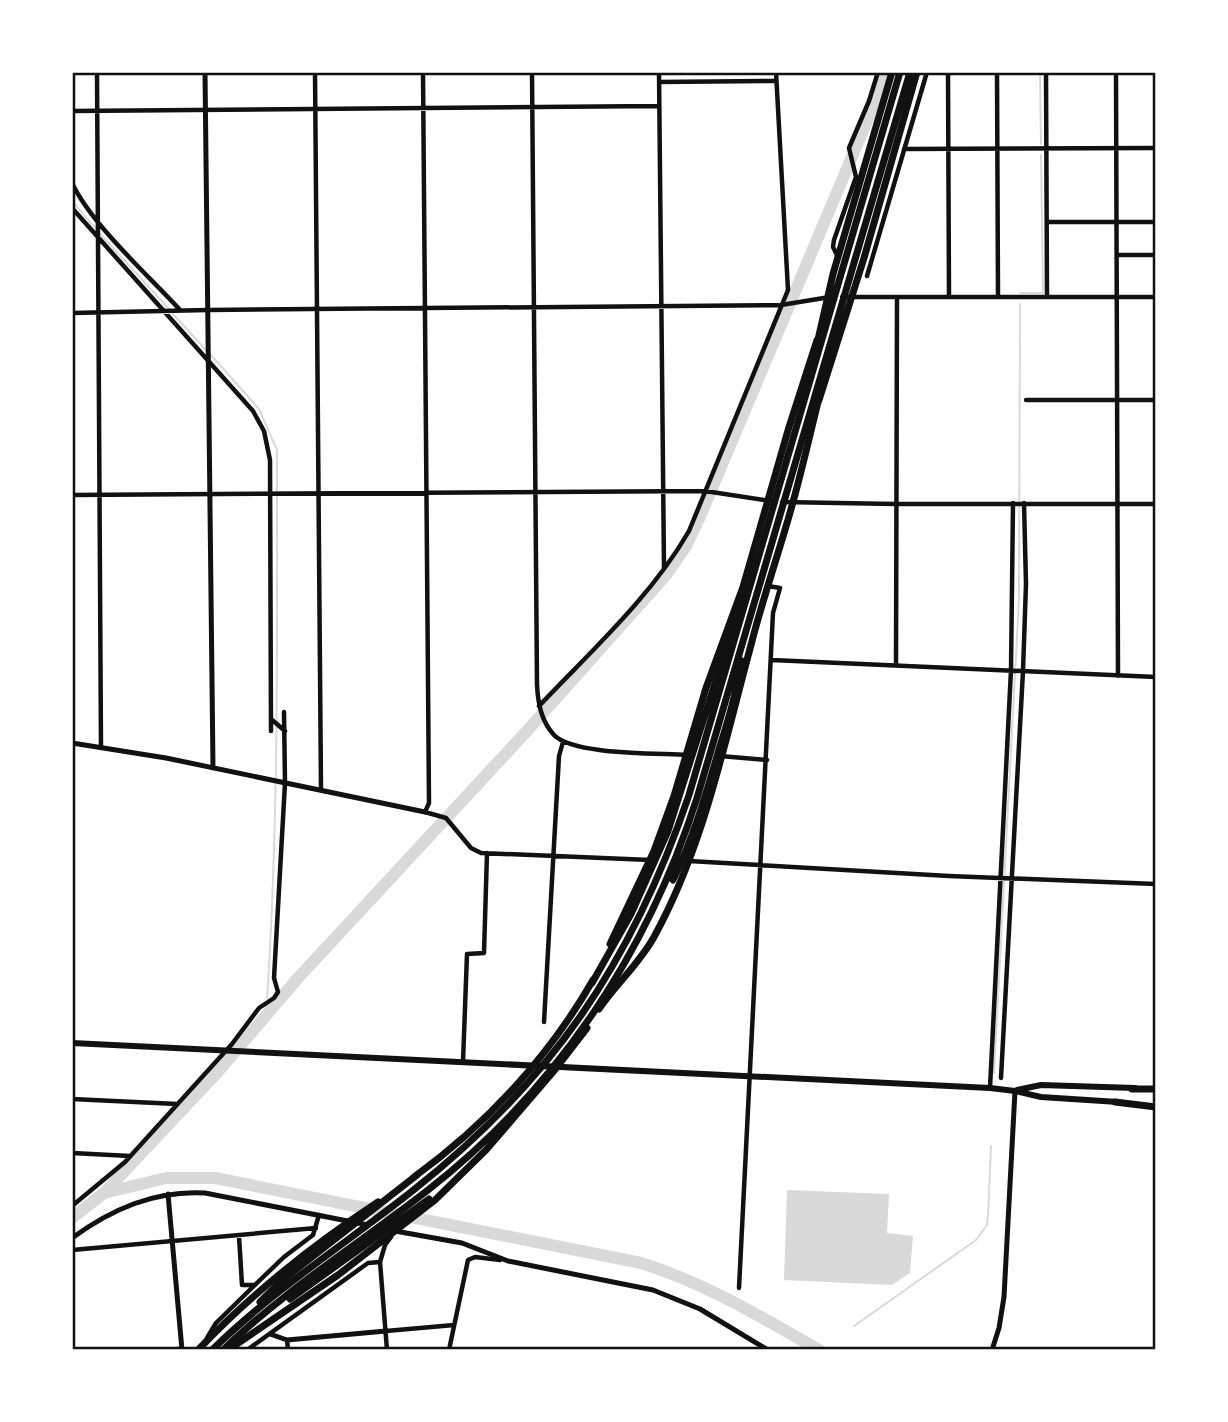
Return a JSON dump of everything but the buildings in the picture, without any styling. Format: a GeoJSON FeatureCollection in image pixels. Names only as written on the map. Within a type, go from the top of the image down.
{"type":"FeatureCollection","features":[{"type":"Feature","properties":{"kind":"highway"},"geometry":{"type":"LineString","coordinates":[[808,387],[826,300],[892,72]]}},
{"type":"Feature","properties":{"kind":"highway"},"geometry":{"type":"LineString","coordinates":[[592,982],[665,823],[706,688],[743,587],[899,72]]}},
{"type":"Feature","properties":{"kind":"highway"},"geometry":{"type":"LineString","coordinates":[[223,1348],[278,1293],[466,1147],[539,1071],[597,994],[634,930],[672,845],[689,795],[899,72]]}},
{"type":"Feature","properties":{"kind":"highway"},"geometry":{"type":"LineString","coordinates":[[606,1000],[625,979],[653,938],[688,861],[722,756],[767,586],[793,502],[830,354],[910,72]]}},
{"type":"Feature","properties":{"kind":"highway"},"geometry":{"type":"LineString","coordinates":[[223,1348],[314,1274],[391,1218],[462,1161],[514,1112],[570,1048],[625,964],[672,870],[697,798],[910,72]]}},
{"type":"Feature","properties":{"kind":"highway"},"geometry":{"type":"LineString","coordinates":[[803,439],[818,404],[864,258],[917,72]]}},
{"type":"Feature","properties":{"kind":"highway"},"geometry":{"type":"LineString","coordinates":[[223,1348],[280,1282],[417,1175],[494,1110],[533,1066],[592,982],[645,886],[668,831],[745,588],[758,560]]}},
{"type":"Feature","properties":{"kind":"highway"},"geometry":{"type":"LineString","coordinates":[[212,1350],[223,1348],[338,1275],[432,1199],[471,1166],[558,1067],[636,953],[690,840],[732,709],[748,626]]}},
{"type":"Feature","properties":{"kind":"highway"},"geometry":{"type":"LineString","coordinates":[[1132,1089],[1156,1088]]}},
{"type":"Feature","properties":{"kind":"highway"},"geometry":{"type":"LineString","coordinates":[[1115,1102],[1156,1108]]}},
{"type":"Feature","properties":{"kind":"highway"},"geometry":{"type":"LineString","coordinates":[[198,1350],[258,1292],[336,1230],[417,1175]]}},
{"type":"Feature","properties":{"kind":"highway"},"geometry":{"type":"LineString","coordinates":[[244,1331],[432,1199]]}},
{"type":"Feature","properties":{"kind":"main road"},"geometry":{"type":"LineString","coordinates":[[72,1043],[990,1088],[1041,1097],[1115,1102]]}},
{"type":"Feature","properties":{"kind":"main road"},"geometry":{"type":"LineString","coordinates":[[1015,1091],[1041,1085],[1132,1089]]}},
{"type":"Feature","properties":{"kind":"street"},"geometry":{"type":"LineString","coordinates":[[97,72],[101,748]]}},
{"type":"Feature","properties":{"kind":"street"},"geometry":{"type":"LineString","coordinates":[[205,72],[213,768]]}},
{"type":"Feature","properties":{"kind":"street"},"geometry":{"type":"LineString","coordinates":[[315,72],[321,790]]}},
{"type":"Feature","properties":{"kind":"street"},"geometry":{"type":"LineString","coordinates":[[423,72],[429,803],[425,812]]}},
{"type":"Feature","properties":{"kind":"street"},"geometry":{"type":"LineString","coordinates":[[532,72],[539,707],[544,721],[554,735],[573,746],[767,760]]}},
{"type":"Feature","properties":{"kind":"street"},"geometry":{"type":"LineString","coordinates":[[659,72],[664,569]]}},
{"type":"Feature","properties":{"kind":"street"},"geometry":{"type":"LineString","coordinates":[[539,707],[664,569],[689,531],[788,290],[776,72]]}},
{"type":"Feature","properties":{"kind":"street"},"geometry":{"type":"LineString","coordinates":[[843,262],[833,247],[856,177],[849,148],[878,72]]}},
{"type":"Feature","properties":{"kind":"street"},"geometry":{"type":"LineString","coordinates":[[867,276],[927,72]]}},
{"type":"Feature","properties":{"kind":"street"},"geometry":{"type":"LineString","coordinates":[[949,297],[948,73],[978,72]]}},
{"type":"Feature","properties":{"kind":"street"},"geometry":{"type":"LineString","coordinates":[[997,72],[998,297]]}},
{"type":"Feature","properties":{"kind":"street"},"geometry":{"type":"LineString","coordinates":[[1046,72],[1047,297]]}},
{"type":"Feature","properties":{"kind":"street"},"geometry":{"type":"LineString","coordinates":[[1116,72],[1118,676]]}},
{"type":"Feature","properties":{"kind":"street"},"geometry":{"type":"LineString","coordinates":[[659,82],[776,81]]}},
{"type":"Feature","properties":{"kind":"street"},"geometry":{"type":"LineString","coordinates":[[72,111],[659,106]]}},
{"type":"Feature","properties":{"kind":"street"},"geometry":{"type":"LineString","coordinates":[[904,149],[1156,148]]}},
{"type":"Feature","properties":{"kind":"street"},"geometry":{"type":"LineString","coordinates":[[72,183],[97,220],[180,310]]}},
{"type":"Feature","properties":{"kind":"street"},"geometry":{"type":"LineString","coordinates":[[72,208],[260,421],[270,452],[271,731]]}},
{"type":"Feature","properties":{"kind":"street"},"geometry":{"type":"LineString","coordinates":[[1047,222],[1156,222]]}},
{"type":"Feature","properties":{"kind":"street"},"geometry":{"type":"LineString","coordinates":[[862,242],[877,240]]}},
{"type":"Feature","properties":{"kind":"street"},"geometry":{"type":"LineString","coordinates":[[1117,255],[1156,255]]}},
{"type":"Feature","properties":{"kind":"street"},"geometry":{"type":"LineString","coordinates":[[72,313],[781,304],[832,297],[1156,297]]}},
{"type":"Feature","properties":{"kind":"street"},"geometry":{"type":"LineString","coordinates":[[896,665],[897,297]]}},
{"type":"Feature","properties":{"kind":"street"},"geometry":{"type":"LineString","coordinates":[[1026,400],[1156,400]]}},
{"type":"Feature","properties":{"kind":"street"},"geometry":{"type":"LineString","coordinates":[[72,495],[705,491],[768,501],[895,505],[1156,504]]}},
{"type":"Feature","properties":{"kind":"street"},"geometry":{"type":"LineString","coordinates":[[990,1088],[1011,670],[1013,503]]}},
{"type":"Feature","properties":{"kind":"street"},"geometry":{"type":"LineString","coordinates":[[1001,1078],[1023,671],[1026,584],[1024,503]]}},
{"type":"Feature","properties":{"kind":"street"},"geometry":{"type":"LineString","coordinates":[[739,1288],[773,613],[780,588],[767,586]]}},
{"type":"Feature","properties":{"kind":"street"},"geometry":{"type":"LineString","coordinates":[[772,660],[1156,677]]}},
{"type":"Feature","properties":{"kind":"street"},"geometry":{"type":"LineString","coordinates":[[72,1206],[130,1156],[228,1050],[259,1008],[274,999],[278,992],[274,978],[284,712]]}},
{"type":"Feature","properties":{"kind":"street"},"geometry":{"type":"LineString","coordinates":[[270,718],[285,731]]}},
{"type":"Feature","properties":{"kind":"street"},"geometry":{"type":"LineString","coordinates":[[544,1022],[559,756],[563,742]]}},
{"type":"Feature","properties":{"kind":"street"},"geometry":{"type":"LineString","coordinates":[[72,743],[213,768],[441,815],[477,852],[650,860]]}},
{"type":"Feature","properties":{"kind":"street"},"geometry":{"type":"LineString","coordinates":[[463,1062],[467,954],[484,953],[487,853]]}},
{"type":"Feature","properties":{"kind":"street"},"geometry":{"type":"LineString","coordinates":[[688,861],[1002,879],[1156,884]]}},
{"type":"Feature","properties":{"kind":"street"},"geometry":{"type":"LineString","coordinates":[[992,1350],[1004,1297],[1015,1091]]}},
{"type":"Feature","properties":{"kind":"street"},"geometry":{"type":"LineString","coordinates":[[72,1099],[177,1104]]}},
{"type":"Feature","properties":{"kind":"street"},"geometry":{"type":"LineString","coordinates":[[72,1153],[130,1156]]}},
{"type":"Feature","properties":{"kind":"street"},"geometry":{"type":"LineString","coordinates":[[72,1238],[113,1212],[135,1202],[168,1194],[205,1193],[462,1243],[508,1261]]}},
{"type":"Feature","properties":{"kind":"street"},"geometry":{"type":"LineString","coordinates":[[167,1350],[182,1350],[168,1194]]}},
{"type":"Feature","properties":{"kind":"street"},"geometry":{"type":"LineString","coordinates":[[205,1342],[216,1323],[284,1257],[313,1235],[320,1215]]}},
{"type":"Feature","properties":{"kind":"street"},"geometry":{"type":"LineString","coordinates":[[72,1250],[316,1228]]}},
{"type":"Feature","properties":{"kind":"street"},"geometry":{"type":"LineString","coordinates":[[387,1350],[380,1262],[385,1245],[396,1231]]}},
{"type":"Feature","properties":{"kind":"street"},"geometry":{"type":"LineString","coordinates":[[239,1236],[242,1285],[255,1285]]}},
{"type":"Feature","properties":{"kind":"street"},"geometry":{"type":"LineString","coordinates":[[449,1350],[468,1260],[475,1257],[508,1261],[667,1295],[700,1309],[768,1350]]}},
{"type":"Feature","properties":{"kind":"street"},"geometry":{"type":"LineString","coordinates":[[247,1350],[368,1263],[380,1262]]}},
{"type":"Feature","properties":{"kind":"street"},"geometry":{"type":"LineString","coordinates":[[270,1334],[287,1340],[454,1325]]}},
{"type":"Feature","properties":{"kind":"street"},"geometry":{"type":"LineString","coordinates":[[287,1340],[288,1350]]}},
{"type":"Feature","properties":{"kind":"shaded area"},"geometry":{"type":"Polygon","coordinates":[[[787,1190],[889,1194],[887,1233],[913,1236],[910,1273],[892,1285],[784,1280],[787,1190]]]}},
{"type":"Feature","properties":{"kind":"waterway"},"geometry":{"type":"LineString","coordinates":[[104,1193],[215,1075],[298,978],[526,732],[666,575],[686,546],[699,519],[873,107],[884,72]]}},
{"type":"Feature","properties":{"kind":"waterway"},"geometry":{"type":"LineString","coordinates":[[1040,72],[1041,144]]}},
{"type":"Feature","properties":{"kind":"waterway"},"geometry":{"type":"LineString","coordinates":[[1020,293],[1043,293],[1041,155]]}},
{"type":"Feature","properties":{"kind":"waterway"},"geometry":{"type":"LineString","coordinates":[[72,201],[96,229]]}},
{"type":"Feature","properties":{"kind":"waterway"},"geometry":{"type":"LineString","coordinates":[[100,234],[170,310]]}},
{"type":"Feature","properties":{"kind":"waterway"},"geometry":{"type":"LineString","coordinates":[[994,1073],[1019,598],[1020,304]]}},
{"type":"Feature","properties":{"kind":"waterway"},"geometry":{"type":"LineString","coordinates":[[173,314],[207,351]]}},
{"type":"Feature","properties":{"kind":"waterway"},"geometry":{"type":"LineString","coordinates":[[211,355],[259,409],[277,450],[275,793],[267,999]]}},
{"type":"Feature","properties":{"kind":"waterway"},"geometry":{"type":"LineString","coordinates":[[265,1018],[266,1005]]}},
{"type":"Feature","properties":{"kind":"waterway"},"geometry":{"type":"LineString","coordinates":[[854,1326],[976,1240],[987,1225],[991,1146]]}},
{"type":"Feature","properties":{"kind":"waterway"},"geometry":{"type":"LineString","coordinates":[[72,1218],[104,1193],[166,1178],[215,1178],[641,1263],[688,1280],[819,1350]]}}]}
